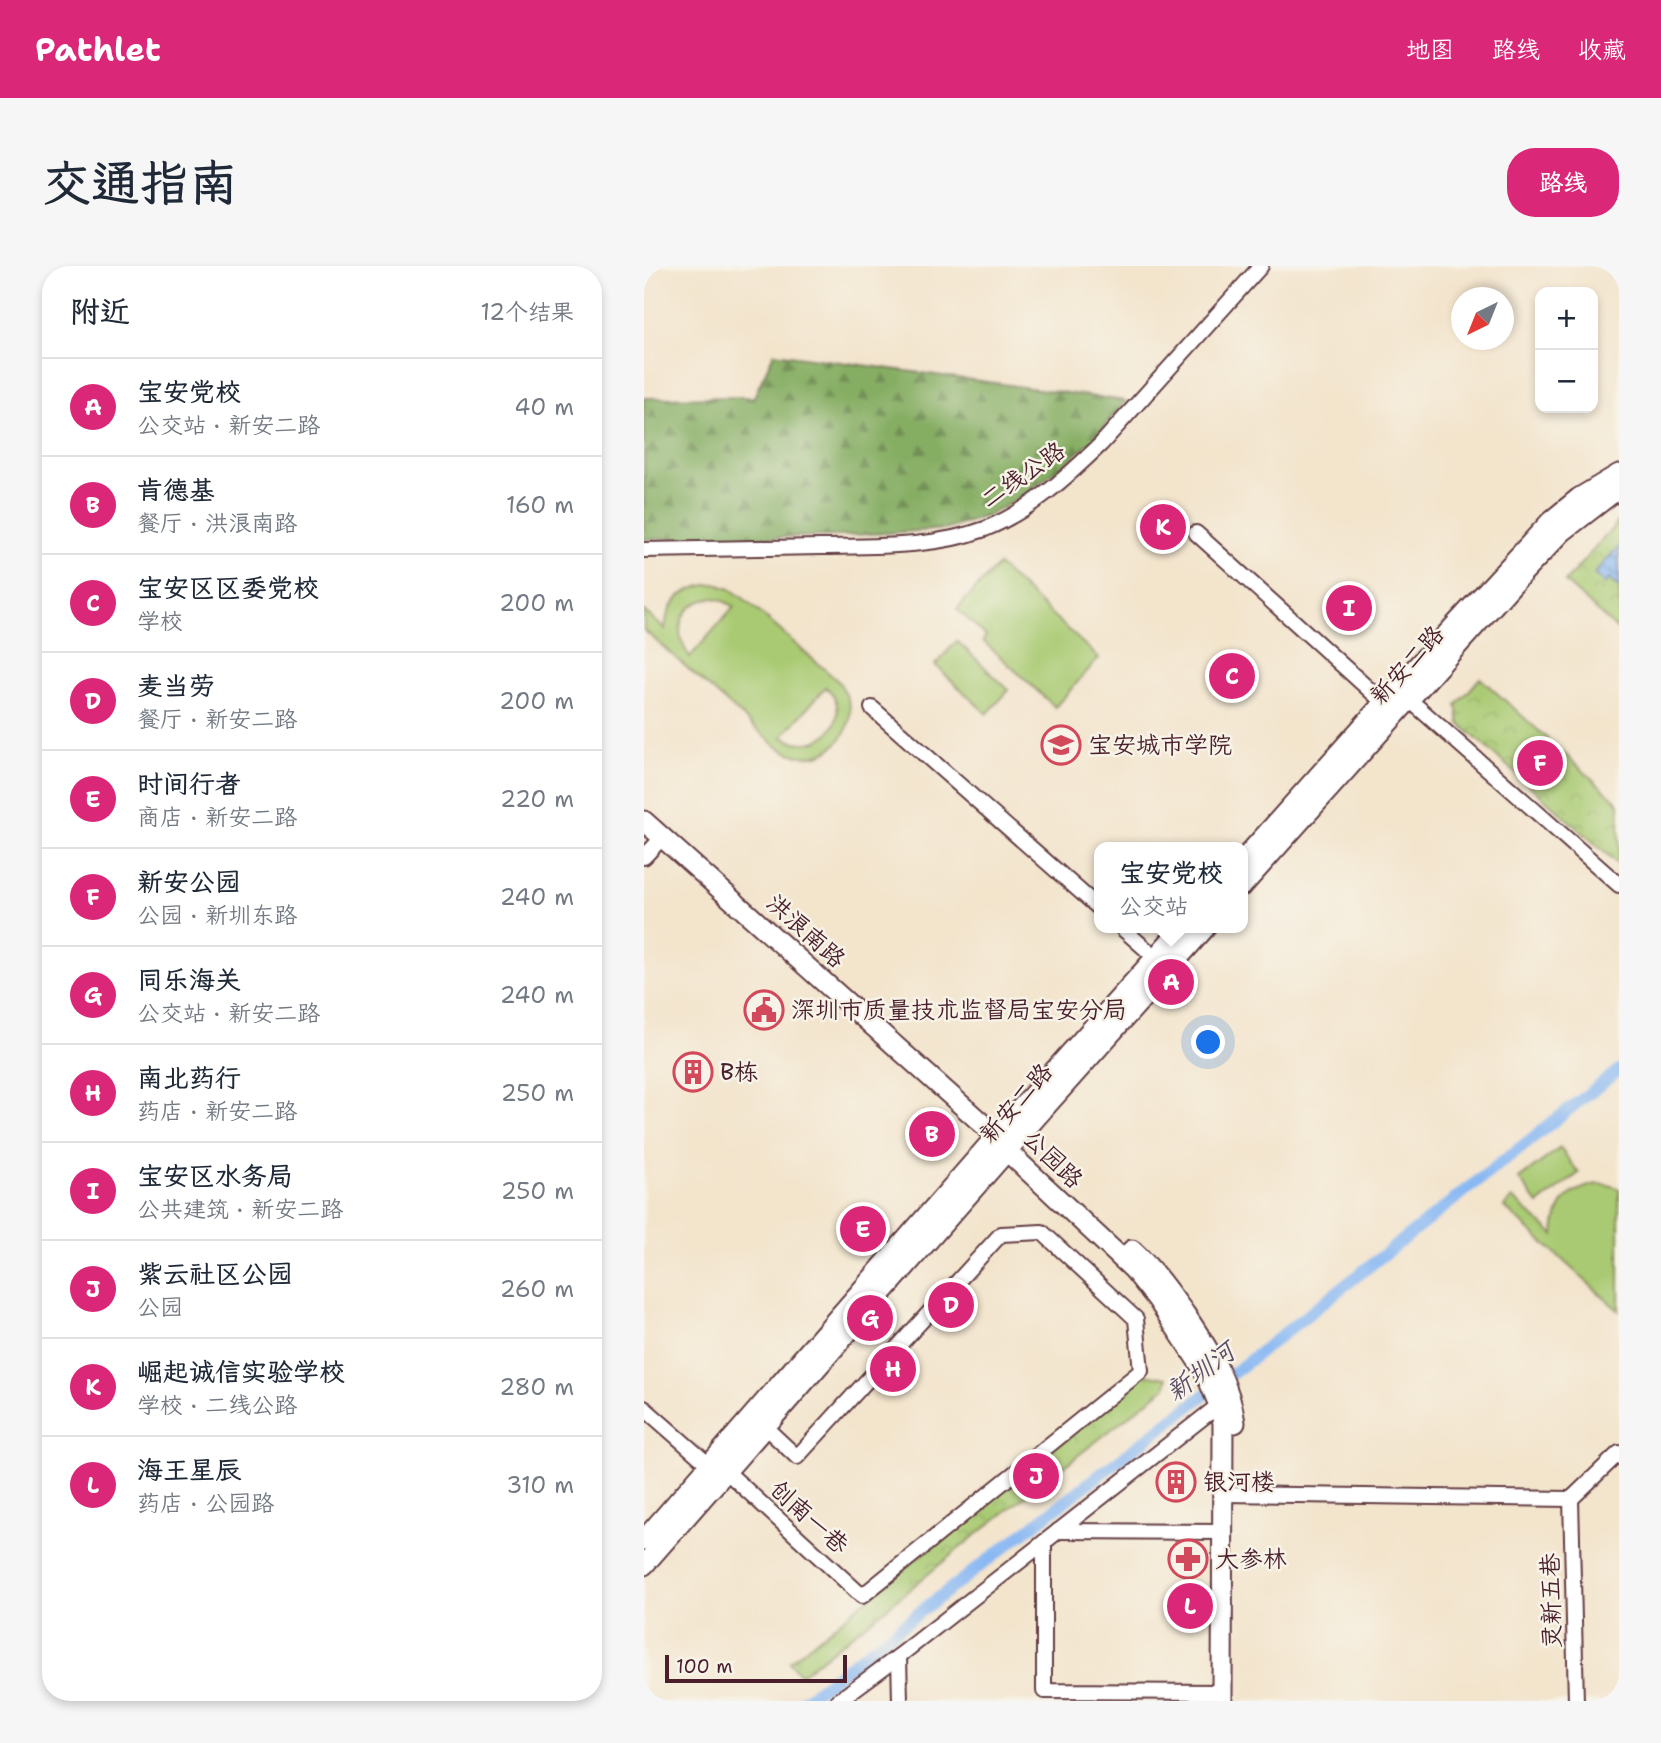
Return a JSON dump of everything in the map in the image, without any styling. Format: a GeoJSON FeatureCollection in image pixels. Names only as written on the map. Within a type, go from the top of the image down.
{"type":"FeatureCollection","features":[{"type":"Feature","properties":{"kind":"main road","name":"新安二路"},"geometry":{"type":"LineString","coordinates":[[1248,880],[1397,697],[1551,521],[1579,498],[1619,474]]}},
{"type":"Feature","properties":{"kind":"main road","name":"新安二路"},"geometry":{"type":"LineString","coordinates":[[1248,855],[1397,697],[1518,579],[1543,563],[1562,532],[1619,488]]}},
{"type":"Feature","properties":{"kind":"main road"},"geometry":{"type":"LineString","coordinates":[[1543,563],[1543,535],[1551,521]]}},
{"type":"Feature","properties":{"kind":"main road","name":"洪浪南路"},"geometry":{"type":"LineString","coordinates":[[644,821],[1006,1143]]}},
{"type":"Feature","properties":{"kind":"main road","name":"新安二路"},"geometry":{"type":"LineString","coordinates":[[644,1539],[717,1468],[765,1427],[1006,1143],[1178,933]]}},
{"type":"Feature","properties":{"kind":"main road","name":"新安二路"},"geometry":{"type":"LineString","coordinates":[[644,1565],[717,1468],[1006,1143],[1200,933]]}},
{"type":"Feature","properties":{"kind":"main road","name":"公园路"},"geometry":{"type":"LineString","coordinates":[[1006,1143],[1133,1269],[1211,1368],[1224,1400],[1223,1423],[1229,1494],[1227,1698]]}},
{"type":"Feature","properties":{"kind":"main road","name":"公园路"},"geometry":{"type":"LineString","coordinates":[[1227,1698],[1223,1532],[1229,1494]]}},
{"type":"Feature","properties":{"kind":"street","name":"二线公路"},"geometry":{"type":"LineString","coordinates":[[644,550],[908,544],[956,538],[1002,521],[1049,491],[1101,444],[1261,266]]}},
{"type":"Feature","properties":{"kind":"street"},"geometry":{"type":"LineString","coordinates":[[1196,533],[1397,697],[1619,885]]}},
{"type":"Feature","properties":{"kind":"street"},"geometry":{"type":"LineString","coordinates":[[872,708],[1094,904]]}},
{"type":"Feature","properties":{"kind":"street"},"geometry":{"type":"LineString","coordinates":[[644,858],[663,837]]}},
{"type":"Feature","properties":{"kind":"street"},"geometry":{"type":"LineString","coordinates":[[1128,933],[1156,958]]}},
{"type":"Feature","properties":{"kind":"street","name":"创南一巷"},"geometry":{"type":"LineString","coordinates":[[644,1408],[717,1468],[862,1596],[1141,1371],[1136,1319],[1042,1231],[1001,1234],[797,1457],[765,1427]]}},
{"type":"Feature","properties":{"kind":"street"},"geometry":{"type":"LineString","coordinates":[[838,1701],[1224,1400]]}},
{"type":"Feature","properties":{"kind":"street"},"geometry":{"type":"LineString","coordinates":[[1229,1494],[1571,1499],[1619,1453]]}},
{"type":"Feature","properties":{"kind":"street","name":"灵新五巷"},"geometry":{"type":"LineString","coordinates":[[1571,1499],[1576,1701]]}},
{"type":"Feature","properties":{"kind":"street"},"geometry":{"type":"LineString","coordinates":[[1058,1531],[1223,1532]]}},
{"type":"Feature","properties":{"kind":"street"},"geometry":{"type":"LineString","coordinates":[[1044,1542],[1044,1691],[1227,1698]]}},
{"type":"Feature","properties":{"kind":"street"},"geometry":{"type":"LineString","coordinates":[[899,1656],[900,1701]]}},
{"type":"Feature","properties":{"kind":"green space"},"geometry":{"type":"Polygon","coordinates":[[[774,353],[1126,401],[1091,442],[1021,497],[989,515],[948,529],[840,536],[644,539],[644,398],[754,397],[774,353]]]}},
{"type":"Feature","properties":{"kind":"green space"},"geometry":{"type":"Polygon","coordinates":[[[1619,521],[1619,631],[1565,582],[1619,521]]]}},
{"type":"Feature","properties":{"kind":"green space"},"geometry":{"type":"Polygon","coordinates":[[[998,565],[1099,658],[1055,707],[983,641],[986,636],[957,609],[998,565]]]}},
{"type":"Feature","properties":{"kind":"green space"},"geometry":{"type":"Polygon","coordinates":[[[716,584],[743,598],[839,682],[848,700],[850,717],[843,735],[830,749],[812,756],[802,756],[776,746],[644,630],[644,611],[665,629],[670,609],[675,602],[688,591],[716,584]],[[714,598],[693,605],[682,619],[681,637],[690,657],[734,607],[714,598]],[[826,687],[782,737],[797,742],[811,742],[822,738],[831,730],[837,709],[834,697],[826,687]]]}},
{"type":"Feature","properties":{"kind":"green space"},"geometry":{"type":"Polygon","coordinates":[[[957,641],[1009,690],[987,714],[935,665],[957,641]]]}},
{"type":"Feature","properties":{"kind":"green space"},"geometry":{"type":"Polygon","coordinates":[[[1480,678],[1619,803],[1619,865],[1460,724],[1457,705],[1480,678]]]}},
{"type":"Feature","properties":{"kind":"green space"},"geometry":{"type":"Polygon","coordinates":[[[1560,1148],[1579,1173],[1538,1204],[1519,1179],[1560,1148]]]}},
{"type":"Feature","properties":{"kind":"green space"},"geometry":{"type":"Polygon","coordinates":[[[1598,1184],[1619,1189],[1619,1311],[1504,1207],[1512,1198],[1554,1235],[1557,1215],[1565,1200],[1578,1190],[1598,1184]]]}},
{"type":"Feature","properties":{"kind":"green space"},"geometry":{"type":"Polygon","coordinates":[[[1145,1374],[1167,1378],[1166,1387],[800,1675],[789,1662],[1145,1374]]]}},
{"type":"Feature","properties":{"kind":"water"},"geometry":{"type":"Polygon","coordinates":[[[1619,546],[1619,588],[1609,579],[1605,584],[1594,574],[1619,546]]]}},
{"type":"Feature","properties":{"kind":"waterway","name":"新圳河"},"geometry":{"type":"LineString","coordinates":[[803,1701],[1245,1364],[1619,1070]]}},
{"type":"Feature","properties":{"kind":"place","name":"崛起诚信实验学校"},"geometry":{"type":"Point","coordinates":[1163,527]}},
{"type":"Feature","properties":{"kind":"place","name":"宝安区水务局"},"geometry":{"type":"Point","coordinates":[1349,608]}},
{"type":"Feature","properties":{"kind":"place","name":"宝安区区委党校"},"geometry":{"type":"Point","coordinates":[1232,676]}},
{"type":"Feature","properties":{"kind":"place","name":"宝安城市学院"},"geometry":{"type":"Point","coordinates":[1061,745]}},
{"type":"Feature","properties":{"kind":"place","name":"新安公园"},"geometry":{"type":"Point","coordinates":[1540,763]}},
{"type":"Feature","properties":{"kind":"place","name":"宝安党校"},"geometry":{"type":"Point","coordinates":[1171,982]}},
{"type":"Feature","properties":{"kind":"place","name":"深圳市质量技术监督局宝安分局"},"geometry":{"type":"Point","coordinates":[764,1010]}},
{"type":"Feature","properties":{"kind":"place","name":"B栋"},"geometry":{"type":"Point","coordinates":[693,1072]}},
{"type":"Feature","properties":{"kind":"place","name":"肯德基"},"geometry":{"type":"Point","coordinates":[932,1134]}},
{"type":"Feature","properties":{"kind":"place","name":"时间行者"},"geometry":{"type":"Point","coordinates":[863,1229]}},
{"type":"Feature","properties":{"kind":"place","name":"麦当劳"},"geometry":{"type":"Point","coordinates":[951,1305]}},
{"type":"Feature","properties":{"kind":"place","name":"同乐海关"},"geometry":{"type":"Point","coordinates":[870,1318]}},
{"type":"Feature","properties":{"kind":"place","name":"南北药行"},"geometry":{"type":"Point","coordinates":[893,1369]}},
{"type":"Feature","properties":{"kind":"place","name":"紫云社区公园"},"geometry":{"type":"Point","coordinates":[1036,1476]}},
{"type":"Feature","properties":{"kind":"place","name":"银河楼"},"geometry":{"type":"Point","coordinates":[1176,1482]}},
{"type":"Feature","properties":{"kind":"place","name":"大参林"},"geometry":{"type":"Point","coordinates":[1188,1559]}},
{"type":"Feature","properties":{"kind":"place","name":"海王星辰"},"geometry":{"type":"Point","coordinates":[1190,1606]}}]}
